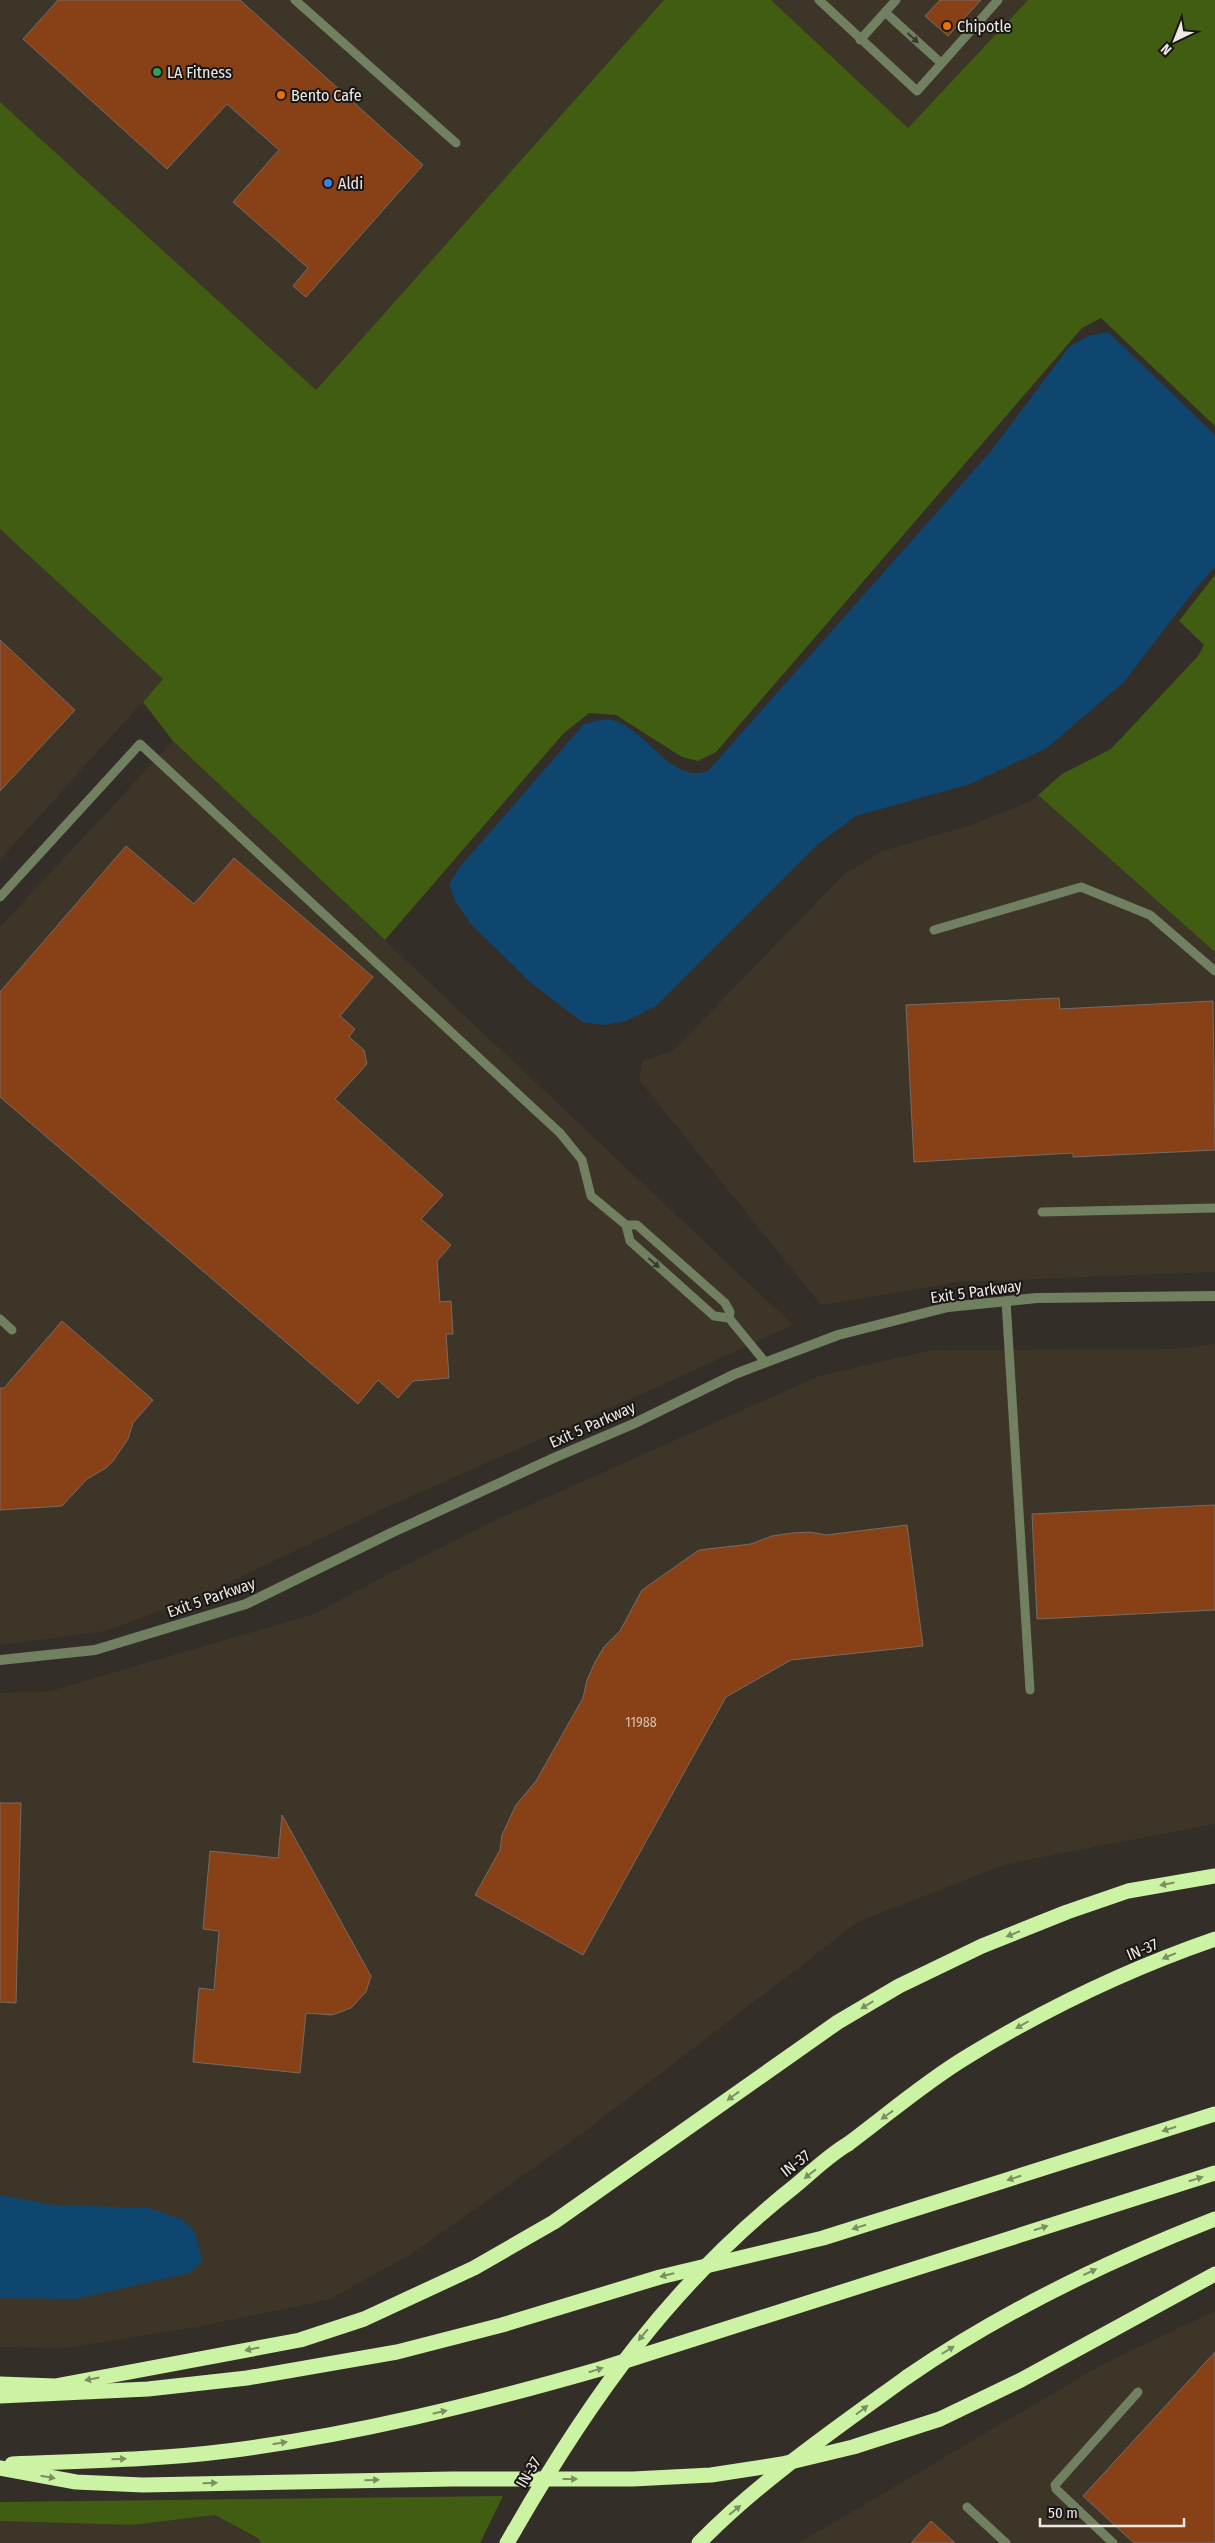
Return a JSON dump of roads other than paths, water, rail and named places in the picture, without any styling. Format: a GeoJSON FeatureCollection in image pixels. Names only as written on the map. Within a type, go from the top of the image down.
{"type":"FeatureCollection","features":[{"type":"Feature","properties":{"kind":"highway"},"geometry":{"type":"LineString","coordinates":[[0,2384],[55,2386],[300,2340],[364,2319],[481,2264],[554,2222],[838,2022],[899,1986],[982,1946],[1067,1912],[1128,1892],[1215,1876]]}},
{"type":"Feature","properties":{"kind":"highway","name":"IN-37"},"geometry":{"type":"LineString","coordinates":[[510,2537],[564,2447],[640,2338],[688,2284],[762,2212],[848,2144],[963,2059],[1054,2007],[1182,1950],[1215,1939]]}},
{"type":"Feature","properties":{"kind":"highway"},"geometry":{"type":"LineString","coordinates":[[0,2396],[148,2389],[247,2378],[397,2352],[502,2325],[660,2276],[823,2238],[1215,2114]]}},
{"type":"Feature","properties":{"kind":"highway"},"geometry":{"type":"LineString","coordinates":[[0,2464],[160,2458],[227,2451],[402,2421],[495,2399],[600,2369],[1215,2173]]}},
{"type":"Feature","properties":{"kind":"highway"},"geometry":{"type":"LineString","coordinates":[[699,2543],[718,2524],[804,2454],[907,2377],[969,2337],[1062,2286],[1157,2242],[1215,2220]]}},
{"type":"Feature","properties":{"kind":"highway"},"geometry":{"type":"LineString","coordinates":[[0,2468],[76,2482],[143,2485],[442,2479],[633,2479],[711,2475],[782,2464],[852,2447],[940,2419],[1021,2380],[1215,2274]]}},
{"type":"Feature","properties":{"kind":"street","name":"Exit 5 Parkway"},"geometry":{"type":"LineString","coordinates":[[0,1660],[96,1650],[246,1604],[391,1533],[556,1456],[633,1424],[735,1374],[838,1335],[948,1307],[1006,1301],[1037,1298],[1215,1296]]}},
{"type":"Feature","properties":{"kind":"lane"},"geometry":{"type":"LineString","coordinates":[[296,0],[456,143]]}},
{"type":"Feature","properties":{"kind":"lane"},"geometry":{"type":"LineString","coordinates":[[819,0],[917,91],[998,0]]}},
{"type":"Feature","properties":{"kind":"lane"},"geometry":{"type":"LineString","coordinates":[[860,40],[896,0]]}},
{"type":"Feature","properties":{"kind":"lane"},"geometry":{"type":"LineString","coordinates":[[886,13],[941,63]]}},
{"type":"Feature","properties":{"kind":"lane"},"geometry":{"type":"LineString","coordinates":[[0,897],[140,744],[560,1133],[582,1160],[591,1196],[626,1225],[630,1240],[714,1316],[729,1318],[765,1362]]}},
{"type":"Feature","properties":{"kind":"lane"},"geometry":{"type":"LineString","coordinates":[[934,930],[1081,887],[1150,915],[1215,971]]}},
{"type":"Feature","properties":{"kind":"lane"},"geometry":{"type":"LineString","coordinates":[[1042,1212],[1215,1208]]}},
{"type":"Feature","properties":{"kind":"lane"},"geometry":{"type":"LineString","coordinates":[[626,1225],[637,1224],[725,1303],[730,1312],[729,1318]]}},
{"type":"Feature","properties":{"kind":"lane"},"geometry":{"type":"LineString","coordinates":[[1006,1301],[1030,1690]]}},
{"type":"Feature","properties":{"kind":"lane"},"geometry":{"type":"LineString","coordinates":[[0,1319],[12,1330]]}},
{"type":"Feature","properties":{"kind":"lane"},"geometry":{"type":"LineString","coordinates":[[1113,2543],[1055,2485],[1138,2392]]}},
{"type":"Feature","properties":{"kind":"lane"},"geometry":{"type":"LineString","coordinates":[[967,2507],[1006,2543]]}},
{"type":"Feature","properties":{"kind":"water"},"geometry":{"type":"Polygon","coordinates":[[[1108,332],[1215,435],[1215,567],[1193,592],[1124,682],[1047,748],[970,784],[856,816],[817,845],[656,1006],[626,1021],[604,1025],[582,1022],[530,982],[470,923],[457,904],[449,885],[458,869],[584,724],[603,720],[615,721],[635,732],[663,757],[682,770],[695,773],[708,771],[991,451],[1069,347],[1088,336],[1108,332]]]}},
{"type":"Feature","properties":{"kind":"water"},"geometry":{"type":"Polygon","coordinates":[[[0,2195],[53,2205],[149,2208],[183,2220],[195,2232],[202,2261],[190,2273],[75,2299],[0,2298],[0,2195]]]}},
{"type":"Feature","properties":{"kind":"place","name":"Chipotle"},"geometry":{"type":"Point","coordinates":[947,26]}},
{"type":"Feature","properties":{"kind":"place","name":"LA Fitness"},"geometry":{"type":"Point","coordinates":[157,72]}},
{"type":"Feature","properties":{"kind":"place","name":"Bento Cafe"},"geometry":{"type":"Point","coordinates":[281,95]}},
{"type":"Feature","properties":{"kind":"place","name":"Aldi"},"geometry":{"type":"Point","coordinates":[328,183]}}]}
